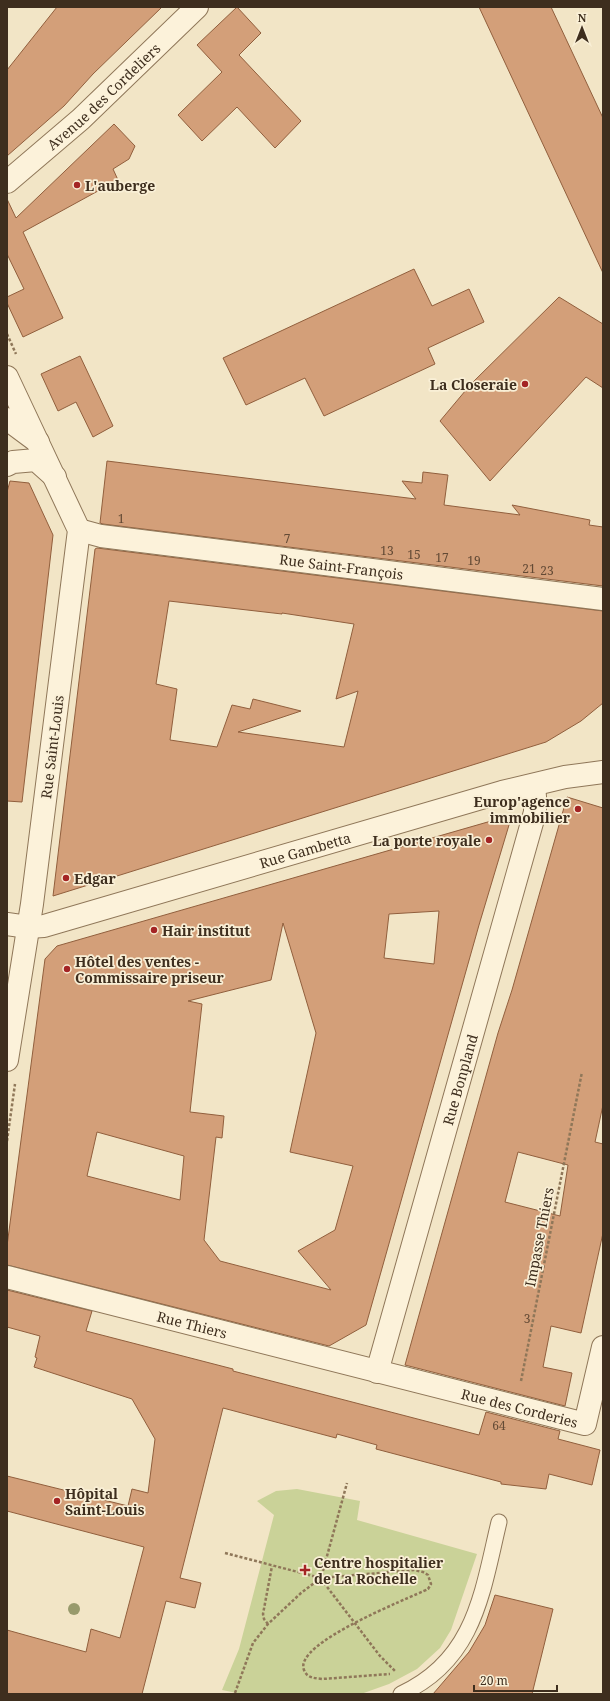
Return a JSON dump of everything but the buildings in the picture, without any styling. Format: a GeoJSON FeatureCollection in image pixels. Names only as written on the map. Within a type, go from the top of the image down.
{"type":"FeatureCollection","features":[{"type":"Feature","properties":{"kind":"street","name":"Avenue des Cordeliers"},"geometry":{"type":"LineString","coordinates":[[7,182],[81,119],[197,7]]}},
{"type":"Feature","properties":{"kind":"street"},"geometry":{"type":"LineString","coordinates":[[7,376],[79,530]]}},
{"type":"Feature","properties":{"kind":"street"},"geometry":{"type":"LineString","coordinates":[[7,419],[38,442]]}},
{"type":"Feature","properties":{"kind":"street"},"geometry":{"type":"LineString","coordinates":[[7,465],[13,462],[36,460],[55,477]]}},
{"type":"Feature","properties":{"kind":"street","name":"Rue Saint-François"},"geometry":{"type":"LineString","coordinates":[[79,530],[101,536],[603,599]]}},
{"type":"Feature","properties":{"kind":"street","name":"Rue Saint-Louis"},"geometry":{"type":"LineString","coordinates":[[7,1060],[17,926],[79,530]]}},
{"type":"Feature","properties":{"kind":"street","name":"Rue Gambetta"},"geometry":{"type":"LineString","coordinates":[[17,926],[44,926],[502,792],[565,777],[603,772]]}},
{"type":"Feature","properties":{"kind":"street","name":"Rue Bonpland"},"geometry":{"type":"LineString","coordinates":[[377,1372],[535,812],[536,796],[534,785]]}},
{"type":"Feature","properties":{"kind":"street","name":"Rue Thiers"},"geometry":{"type":"LineString","coordinates":[[7,1277],[377,1372]]}},
{"type":"Feature","properties":{"kind":"street","name":"Rue des Corderies"},"geometry":{"type":"LineString","coordinates":[[377,1372],[585,1424],[603,1347]]}},
{"type":"Feature","properties":{"kind":"lane"},"geometry":{"type":"LineString","coordinates":[[401,1694],[434,1675],[451,1658],[465,1635],[476,1612],[499,1522]]}},
{"type":"Feature","properties":{"kind":"path","name":"Impasse Thiers"},"geometry":{"type":"LineString","coordinates":[[516,1406],[582,1072]]}},
{"type":"Feature","properties":{"kind":"path"},"geometry":{"type":"LineString","coordinates":[[235,1693],[253,1643],[268,1624],[301,1593],[321,1578],[347,1483]]}},
{"type":"Feature","properties":{"kind":"path"},"geometry":{"type":"LineString","coordinates":[[225,1553],[321,1578],[414,1570],[428,1575],[430,1584],[428,1589],[354,1623],[310,1652],[304,1660],[303,1668],[306,1675],[312,1678],[322,1679],[397,1674]]}},
{"type":"Feature","properties":{"kind":"path"},"geometry":{"type":"LineString","coordinates":[[268,1624],[264,1619],[263,1614],[272,1566]]}},
{"type":"Feature","properties":{"kind":"path"},"geometry":{"type":"LineString","coordinates":[[321,1578],[380,1656]]}},
{"type":"Feature","properties":{"kind":"green space"},"geometry":{"type":"Polygon","coordinates":[[[297,1489],[360,1501],[357,1520],[477,1554],[451,1630],[440,1648],[417,1669],[389,1684],[361,1694],[242,1694],[222,1690],[239,1649],[274,1515],[257,1501],[276,1491],[297,1489]]]}},
{"type":"Feature","properties":{"kind":"place","name":"L'auberge"},"geometry":{"type":"Point","coordinates":[77,185]}},
{"type":"Feature","properties":{"kind":"place","name":"La Closeraie"},"geometry":{"type":"Point","coordinates":[525,384]}},
{"type":"Feature","properties":{"kind":"place","name":"Europ'agence immobilier"},"geometry":{"type":"Point","coordinates":[578,809]}},
{"type":"Feature","properties":{"kind":"place","name":"La porte royale"},"geometry":{"type":"Point","coordinates":[489,840]}},
{"type":"Feature","properties":{"kind":"place","name":"Edgar"},"geometry":{"type":"Point","coordinates":[66,878]}},
{"type":"Feature","properties":{"kind":"place","name":"Hair institut"},"geometry":{"type":"Point","coordinates":[154,930]}},
{"type":"Feature","properties":{"kind":"place","name":"Hôtel des ventes - Commissaire priseur"},"geometry":{"type":"Point","coordinates":[67,969]}},
{"type":"Feature","properties":{"kind":"place","name":"Hôpital Saint-Louis"},"geometry":{"type":"Point","coordinates":[57,1501]}},
{"type":"Feature","properties":{"kind":"place","name":"Centre hospitalier de La Rochelle"},"geometry":{"type":"Point","coordinates":[305,1570]}}]}
